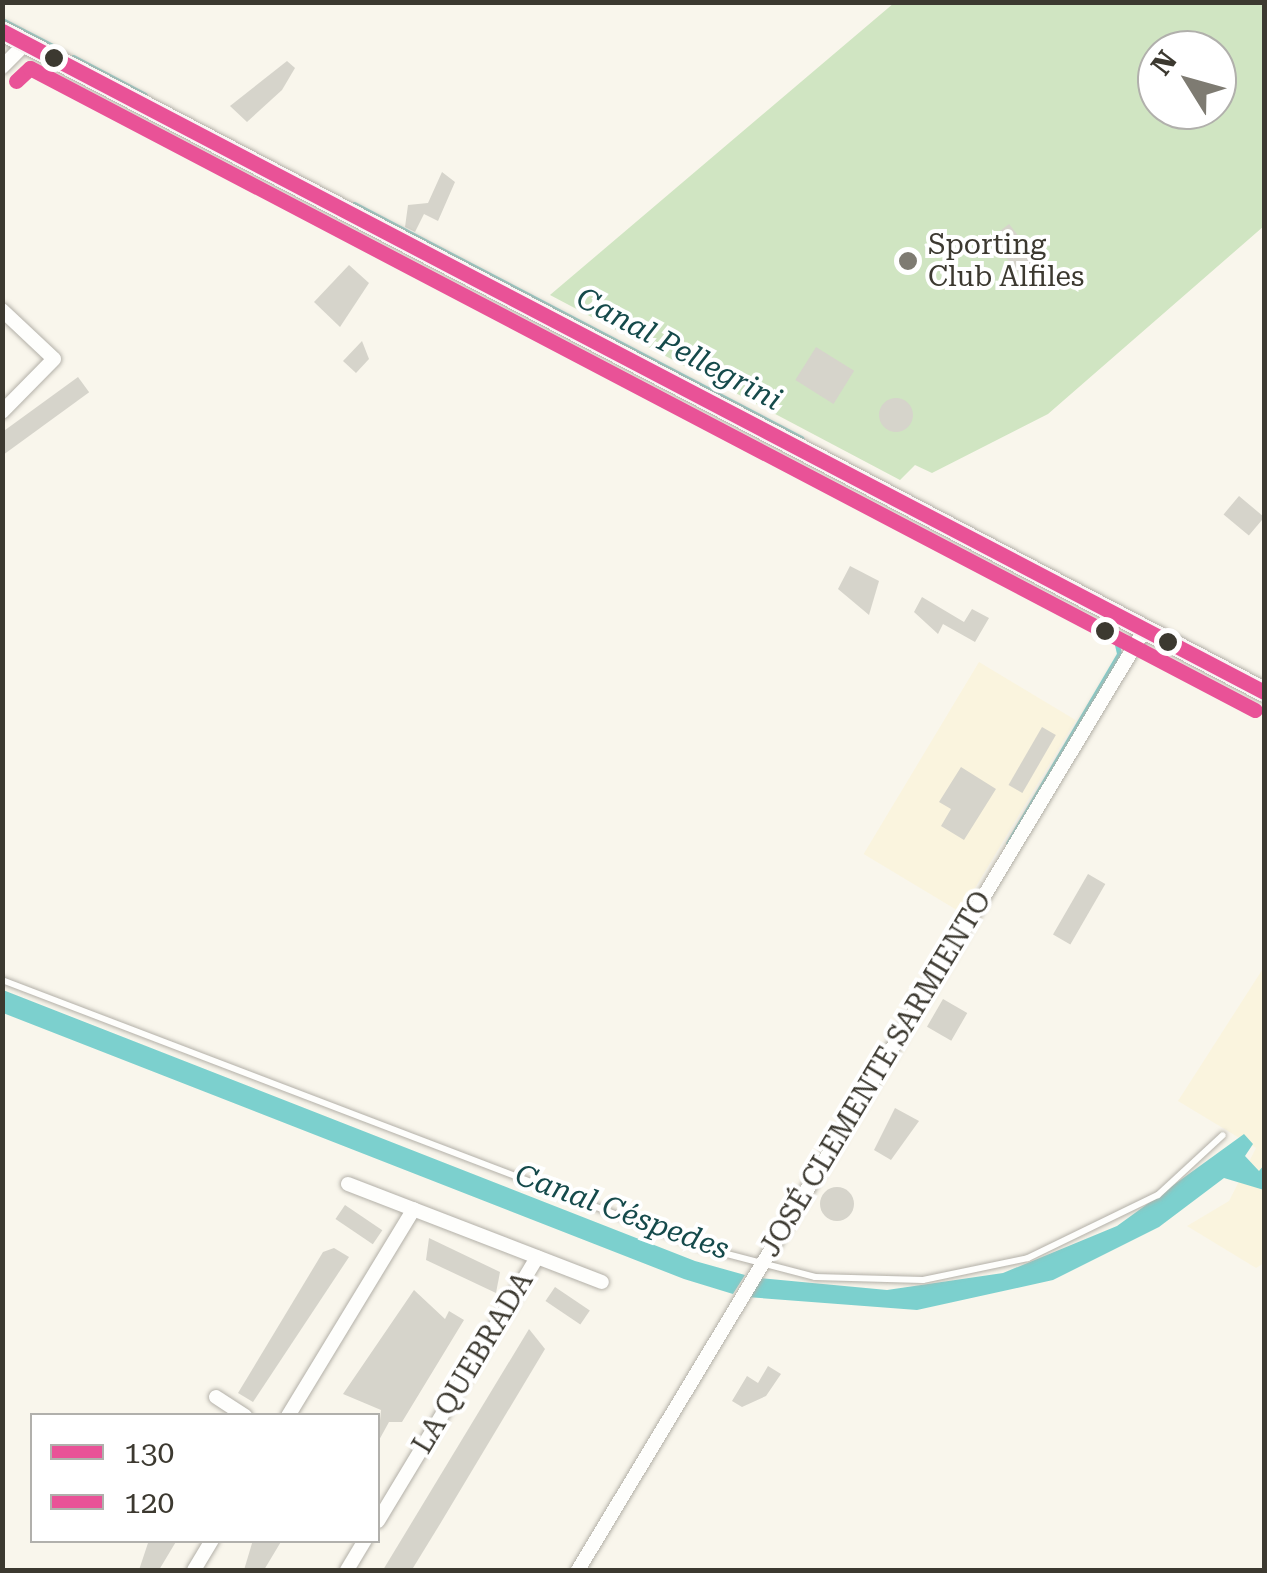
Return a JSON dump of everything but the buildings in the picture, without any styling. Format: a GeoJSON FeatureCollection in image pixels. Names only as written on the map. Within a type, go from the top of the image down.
{"type":"FeatureCollection","features":[{"type":"Feature","properties":{"kind":"main road"},"geometry":{"type":"LineString","coordinates":[[2,31],[1264,692]]}},
{"type":"Feature","properties":{"kind":"street"},"geometry":{"type":"LineString","coordinates":[[2,67],[26,43]]}},
{"type":"Feature","properties":{"kind":"street"},"geometry":{"type":"LineString","coordinates":[[2,310],[54,359],[2,412]]}},
{"type":"Feature","properties":{"kind":"street","name":"JOSÉ CLEMENTE SARMIENTO"},"geometry":{"type":"LineString","coordinates":[[578,1570],[1145,629]]}},
{"type":"Feature","properties":{"kind":"street"},"geometry":{"type":"LineString","coordinates":[[348,1184],[602,1282]]}},
{"type":"Feature","properties":{"kind":"street"},"geometry":{"type":"LineString","coordinates":[[290,1413],[414,1209]]}},
{"type":"Feature","properties":{"kind":"street","name":"LA QUEBRADA"},"geometry":{"type":"LineString","coordinates":[[383,1500],[537,1256]]}},
{"type":"Feature","properties":{"kind":"street"},"geometry":{"type":"LineString","coordinates":[[216,1397],[240,1413]]}},
{"type":"Feature","properties":{"kind":"street"},"geometry":{"type":"LineString","coordinates":[[194,1570],[210,1543]]}},
{"type":"Feature","properties":{"kind":"street"},"geometry":{"type":"LineString","coordinates":[[347,1570],[364,1543]]}},
{"type":"Feature","properties":{"kind":"lane"},"geometry":{"type":"LineString","coordinates":[[2,980],[756,1271],[882,1283],[1028,1258],[1158,1195],[1223,1136]]}},
{"type":"Feature","properties":{"kind":"shaded area"},"geometry":{"type":"Polygon","coordinates":[[[979,662],[1076,720],[960,912],[864,854],[979,662]]]}},
{"type":"Feature","properties":{"kind":"shaded area"},"geometry":{"type":"Polygon","coordinates":[[[1264,967],[1264,1263],[1256,1268],[1187,1226],[1229,1201],[1256,1148],[1178,1101],[1264,967]]]}},
{"type":"Feature","properties":{"kind":"green space","name":"Sporting Club Alfiles"},"geometry":{"type":"Polygon","coordinates":[[[894,3],[1264,3],[1264,226],[1048,414],[932,473],[915,465],[900,480],[550,295],[894,3]]]}},
{"type":"Feature","properties":{"kind":"water"},"geometry":{"type":"Polygon","coordinates":[[[3,990],[695,1261],[745,1275],[733,1294],[684,1279],[3,1013],[3,990]]]}},
{"type":"Feature","properties":{"kind":"water"},"geometry":{"type":"Polygon","coordinates":[[[1244,1134],[1253,1144],[1245,1156],[1259,1171],[1264,1165],[1264,1190],[1224,1178],[1159,1227],[1053,1280],[917,1310],[747,1297],[759,1278],[887,1290],[1003,1273],[1117,1226],[1244,1134]]]}},
{"type":"Feature","properties":{"kind":"waterway","name":"Canal Pellegrini"},"geometry":{"type":"LineString","coordinates":[[2,20],[56,48]]}},
{"type":"Feature","properties":{"kind":"waterway","name":"Canal Pellegrini"},"geometry":{"type":"LineString","coordinates":[[73,57],[145,95]]}},
{"type":"Feature","properties":{"kind":"waterway"},"geometry":{"type":"LineString","coordinates":[[20,73],[37,71],[1115,636],[1119,654],[1008,843]]}},
{"type":"Feature","properties":{"kind":"waterway","name":"Canal Pellegrini"},"geometry":{"type":"LineString","coordinates":[[354,204],[801,438]]}},
{"type":"Feature","properties":{"kind":"transit line","name":"130"},"geometry":{"type":"LineString","coordinates":[[2,31],[1264,692]]}},
{"type":"Feature","properties":{"kind":"transit line","name":"120"},"geometry":{"type":"LineString","coordinates":[[16,81],[30,68],[1255,710]]}},
{"type":"Feature","properties":{"kind":"place","name":"Sporting Club Alfiles"},"geometry":{"type":"Point","coordinates":[908,261]}},
{"type":"Feature","properties":{"kind":"water label","name":"Canal Céspedes"},"geometry":{"type":"Point","coordinates":[622,1212]}}]}
